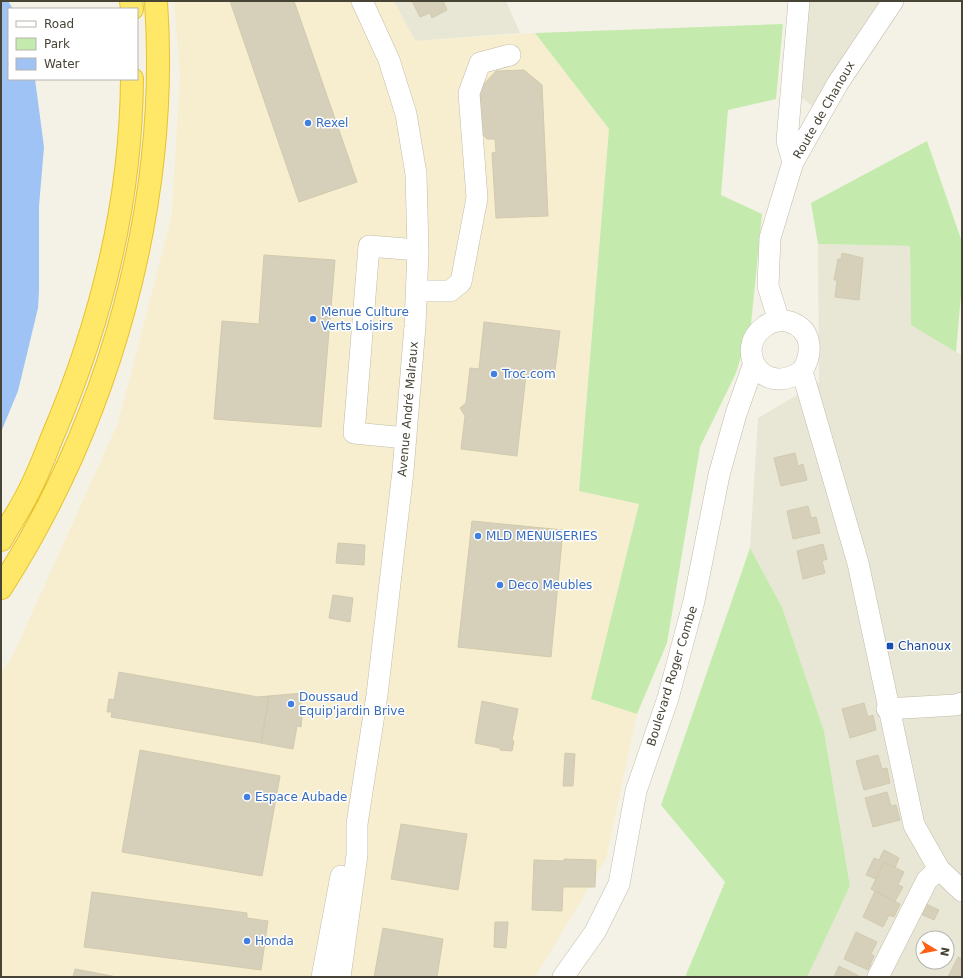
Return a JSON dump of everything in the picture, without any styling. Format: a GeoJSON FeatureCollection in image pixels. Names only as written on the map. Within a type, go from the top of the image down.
{"type":"FeatureCollection","features":[{"type":"Feature","properties":{"kind":"highway"},"geometry":{"type":"LineString","coordinates":[[1,588],[50,504],[82,431],[111,353],[134,267],[150,183],[157,99],[158,26],[156,1]]}},
{"type":"Feature","properties":{"kind":"highway"},"geometry":{"type":"LineString","coordinates":[[1,540],[28,493],[64,410],[87,347],[104,291],[115,241],[127,156],[132,80]]}},
{"type":"Feature","properties":{"kind":"street","name":"Avenue André Malraux"},"geometry":{"type":"LineString","coordinates":[[340,977],[357,855],[357,824],[381,660],[406,438],[417,291],[418,250],[416,174],[406,114],[389,60],[362,1]]}},
{"type":"Feature","properties":{"kind":"street"},"geometry":{"type":"LineString","coordinates":[[793,162],[787,141],[799,1]]}},
{"type":"Feature","properties":{"kind":"street","name":"Route de Chanoux"},"geometry":{"type":"LineString","coordinates":[[779,321],[768,286],[770,238],[793,162],[838,83],[893,1]]}},
{"type":"Feature","properties":{"kind":"street"},"geometry":{"type":"LineString","coordinates":[[417,291],[450,291],[461,282],[477,198],[469,93],[480,63],[510,55]]}},
{"type":"Feature","properties":{"kind":"street"},"geometry":{"type":"LineString","coordinates":[[406,438],[354,433],[368,246],[418,250]]}},
{"type":"Feature","properties":{"kind":"street"},"geometry":{"type":"LineString","coordinates":[[754,363],[765,375],[770,378],[782,380],[793,378],[802,371],[808,361],[810,349],[807,338],[801,328],[790,322],[779,321]]}},
{"type":"Feature","properties":{"kind":"street","name":"Boulevard Roger Combe"},"geometry":{"type":"LineString","coordinates":[[563,977],[596,932],[618,884],[636,791],[668,698],[694,601],[719,475],[736,414],[754,363],[751,352],[753,341],[758,331],[768,324],[779,321]]}},
{"type":"Feature","properties":{"kind":"street"},"geometry":{"type":"LineString","coordinates":[[802,371],[858,563],[914,825],[939,869],[962,891]]}},
{"type":"Feature","properties":{"kind":"street"},"geometry":{"type":"LineString","coordinates":[[888,709],[955,705],[962,703]]}},
{"type":"Feature","properties":{"kind":"street","name":"Avenue André Malraux"},"geometry":{"type":"LineString","coordinates":[[322,977],[342,870],[357,824]]}},
{"type":"Feature","properties":{"kind":"street"},"geometry":{"type":"LineString","coordinates":[[878,977],[927,880],[939,869]]}},
{"type":"Feature","properties":{"kind":"shaded area"},"geometry":{"type":"Polygon","coordinates":[[[174,1],[394,1],[415,41],[535,33],[609,129],[579,490],[639,504],[592,699],[637,714],[606,859],[535,977],[1,977],[1,673],[12,657],[118,423],[172,215],[180,74],[174,1]]]}},
{"type":"Feature","properties":{"kind":"shaded area"},"geometry":{"type":"Polygon","coordinates":[[[394,1],[506,1],[520,33],[415,41],[394,1]]]}},
{"type":"Feature","properties":{"kind":"shaded area"},"geometry":{"type":"Polygon","coordinates":[[[805,1],[888,1],[814,107],[799,96],[805,1]]]}},
{"type":"Feature","properties":{"kind":"shaded area"},"geometry":{"type":"Polygon","coordinates":[[[818,244],[910,246],[911,325],[962,355],[962,977],[806,977],[850,886],[824,731],[782,607],[750,548],[758,418],[819,382],[818,244]]]}},
{"type":"Feature","properties":{"kind":"green space"},"geometry":{"type":"Polygon","coordinates":[[[783,24],[776,99],[728,110],[721,195],[762,214],[751,324],[736,373],[700,447],[667,643],[637,714],[591,699],[639,504],[579,491],[609,129],[535,33],[783,24]]]}},
{"type":"Feature","properties":{"kind":"green space"},"geometry":{"type":"Polygon","coordinates":[[[927,141],[962,242],[962,284],[956,352],[911,325],[910,246],[818,244],[811,203],[927,141]]]}},
{"type":"Feature","properties":{"kind":"green space"},"geometry":{"type":"Polygon","coordinates":[[[750,548],[782,607],[824,731],[850,886],[807,977],[685,977],[725,882],[661,805],[750,548]]]}},
{"type":"Feature","properties":{"kind":"water"},"geometry":{"type":"Polygon","coordinates":[[[1,1],[8,1],[12,8],[8,8],[8,80],[35,80],[44,147],[39,206],[38,308],[18,391],[1,432],[1,1]]]}},
{"type":"Feature","properties":{"kind":"building"},"geometry":{"type":"Polygon","coordinates":[[[230,1],[294,1],[357,182],[299,202],[230,1]]]}},
{"type":"Feature","properties":{"kind":"building"},"geometry":{"type":"Polygon","coordinates":[[[412,1],[443,1],[447,10],[432,18],[430,13],[420,17],[412,1]]]}},
{"type":"Feature","properties":{"kind":"building"},"geometry":{"type":"Polygon","coordinates":[[[524,70],[542,85],[548,216],[496,218],[492,153],[496,152],[495,139],[487,139],[482,134],[479,89],[496,71],[524,70]]]}},
{"type":"Feature","properties":{"kind":"building"},"geometry":{"type":"Polygon","coordinates":[[[842,253],[863,258],[859,300],[835,297],[837,280],[834,280],[838,259],[841,259],[842,253]]]}},
{"type":"Feature","properties":{"kind":"building"},"geometry":{"type":"Polygon","coordinates":[[[264,255],[335,260],[321,427],[214,419],[222,321],[259,324],[264,255]]]}},
{"type":"Feature","properties":{"kind":"building"},"geometry":{"type":"Polygon","coordinates":[[[484,322],[560,331],[554,378],[526,375],[517,456],[461,449],[465,416],[460,408],[466,403],[470,368],[479,369],[484,322]]]}},
{"type":"Feature","properties":{"kind":"building"},"geometry":{"type":"Polygon","coordinates":[[[795,453],[798,466],[803,464],[807,480],[781,486],[774,458],[795,453]]]}},
{"type":"Feature","properties":{"kind":"building"},"geometry":{"type":"Polygon","coordinates":[[[808,506],[811,518],[816,517],[820,533],[793,539],[787,511],[808,506]]]}},
{"type":"Feature","properties":{"kind":"building"},"geometry":{"type":"Polygon","coordinates":[[[472,521],[563,530],[551,657],[458,647],[472,521]]]}},
{"type":"Feature","properties":{"kind":"building"},"geometry":{"type":"Polygon","coordinates":[[[338,543],[365,545],[364,565],[336,563],[338,543]]]}},
{"type":"Feature","properties":{"kind":"building"},"geometry":{"type":"Polygon","coordinates":[[[823,544],[827,559],[822,561],[825,573],[803,579],[797,551],[823,544]]]}},
{"type":"Feature","properties":{"kind":"building"},"geometry":{"type":"Polygon","coordinates":[[[333,595],[353,598],[350,622],[329,618],[333,595]]]}},
{"type":"Feature","properties":{"kind":"building"},"geometry":{"type":"Polygon","coordinates":[[[119,672],[258,697],[269,696],[261,743],[111,717],[112,712],[107,712],[109,699],[114,700],[119,672]]]}},
{"type":"Feature","properties":{"kind":"building"},"geometry":{"type":"Polygon","coordinates":[[[303,693],[299,715],[302,716],[301,727],[297,726],[293,749],[261,743],[269,696],[303,693]]]}},
{"type":"Feature","properties":{"kind":"building"},"geometry":{"type":"Polygon","coordinates":[[[482,701],[518,709],[512,740],[514,741],[512,751],[500,750],[500,748],[475,743],[482,701]]]}},
{"type":"Feature","properties":{"kind":"building"},"geometry":{"type":"Polygon","coordinates":[[[864,703],[868,717],[873,715],[876,730],[850,738],[842,709],[864,703]]]}},
{"type":"Feature","properties":{"kind":"building"},"geometry":{"type":"Polygon","coordinates":[[[140,750],[280,776],[262,876],[122,852],[140,750]]]}},
{"type":"Feature","properties":{"kind":"building"},"geometry":{"type":"Polygon","coordinates":[[[565,753],[575,754],[573,786],[563,786],[565,753]]]}},
{"type":"Feature","properties":{"kind":"building"},"geometry":{"type":"Polygon","coordinates":[[[878,755],[882,769],[887,768],[890,783],[864,790],[856,761],[878,755]]]}},
{"type":"Feature","properties":{"kind":"building"},"geometry":{"type":"Polygon","coordinates":[[[887,792],[891,806],[896,805],[900,820],[873,827],[865,798],[887,792]]]}},
{"type":"Feature","properties":{"kind":"building"},"geometry":{"type":"Polygon","coordinates":[[[401,824],[467,834],[458,890],[391,879],[401,824]]]}},
{"type":"Feature","properties":{"kind":"building"},"geometry":{"type":"Polygon","coordinates":[[[884,850],[899,858],[895,868],[884,862],[876,879],[866,875],[874,858],[879,860],[884,850]]]}},
{"type":"Feature","properties":{"kind":"building"},"geometry":{"type":"Polygon","coordinates":[[[564,859],[596,860],[595,887],[563,887],[562,911],[532,910],[534,860],[564,861],[564,859]]]}},
{"type":"Feature","properties":{"kind":"building"},"geometry":{"type":"Polygon","coordinates":[[[884,862],[904,872],[898,885],[903,887],[895,901],[871,889],[884,862]]]}},
{"type":"Feature","properties":{"kind":"building"},"geometry":{"type":"Polygon","coordinates":[[[875,891],[900,904],[894,917],[889,915],[883,927],[863,917],[875,891]]]}},
{"type":"Feature","properties":{"kind":"building"},"geometry":{"type":"Polygon","coordinates":[[[92,892],[247,913],[247,918],[268,921],[261,970],[84,947],[92,892]]]}},
{"type":"Feature","properties":{"kind":"building"},"geometry":{"type":"Polygon","coordinates":[[[926,904],[939,910],[934,920],[921,914],[926,904]]]}},
{"type":"Feature","properties":{"kind":"building"},"geometry":{"type":"Polygon","coordinates":[[[495,922],[508,922],[506,948],[494,947],[495,922]]]}},
{"type":"Feature","properties":{"kind":"building"},"geometry":{"type":"Polygon","coordinates":[[[383,928],[443,939],[437,977],[374,977],[383,928]]]}},
{"type":"Feature","properties":{"kind":"building"},"geometry":{"type":"Polygon","coordinates":[[[856,932],[877,942],[871,954],[874,956],[868,970],[844,959],[856,932]]]}},
{"type":"Feature","properties":{"kind":"building"},"geometry":{"type":"Polygon","coordinates":[[[958,957],[962,959],[962,977],[948,977],[952,970],[955,970],[955,963],[958,957]]]}},
{"type":"Feature","properties":{"kind":"building"},"geometry":{"type":"Polygon","coordinates":[[[839,966],[859,976],[859,977],[834,977],[839,966]]]}},
{"type":"Feature","properties":{"kind":"building"},"geometry":{"type":"Polygon","coordinates":[[[75,969],[117,977],[73,977],[75,969]]]}},
{"type":"Feature","properties":{"kind":"place","name":"Rexel"},"geometry":{"type":"Point","coordinates":[308,123]}},
{"type":"Feature","properties":{"kind":"place","name":"Menue Culture Verts Loisirs"},"geometry":{"type":"Point","coordinates":[313,319]}},
{"type":"Feature","properties":{"kind":"place","name":"Troc.com"},"geometry":{"type":"Point","coordinates":[494,374]}},
{"type":"Feature","properties":{"kind":"place","name":"MLD MENUISERIES"},"geometry":{"type":"Point","coordinates":[478,536]}},
{"type":"Feature","properties":{"kind":"place","name":"Deco Meubles"},"geometry":{"type":"Point","coordinates":[500,585]}},
{"type":"Feature","properties":{"kind":"place","name":"Chanoux"},"geometry":{"type":"Point","coordinates":[890,646]}},
{"type":"Feature","properties":{"kind":"place","name":"Doussaud Equip'jardin Brive"},"geometry":{"type":"Point","coordinates":[291,704]}},
{"type":"Feature","properties":{"kind":"place","name":"Espace Aubade"},"geometry":{"type":"Point","coordinates":[247,797]}},
{"type":"Feature","properties":{"kind":"place","name":"Honda"},"geometry":{"type":"Point","coordinates":[247,941]}}]}
